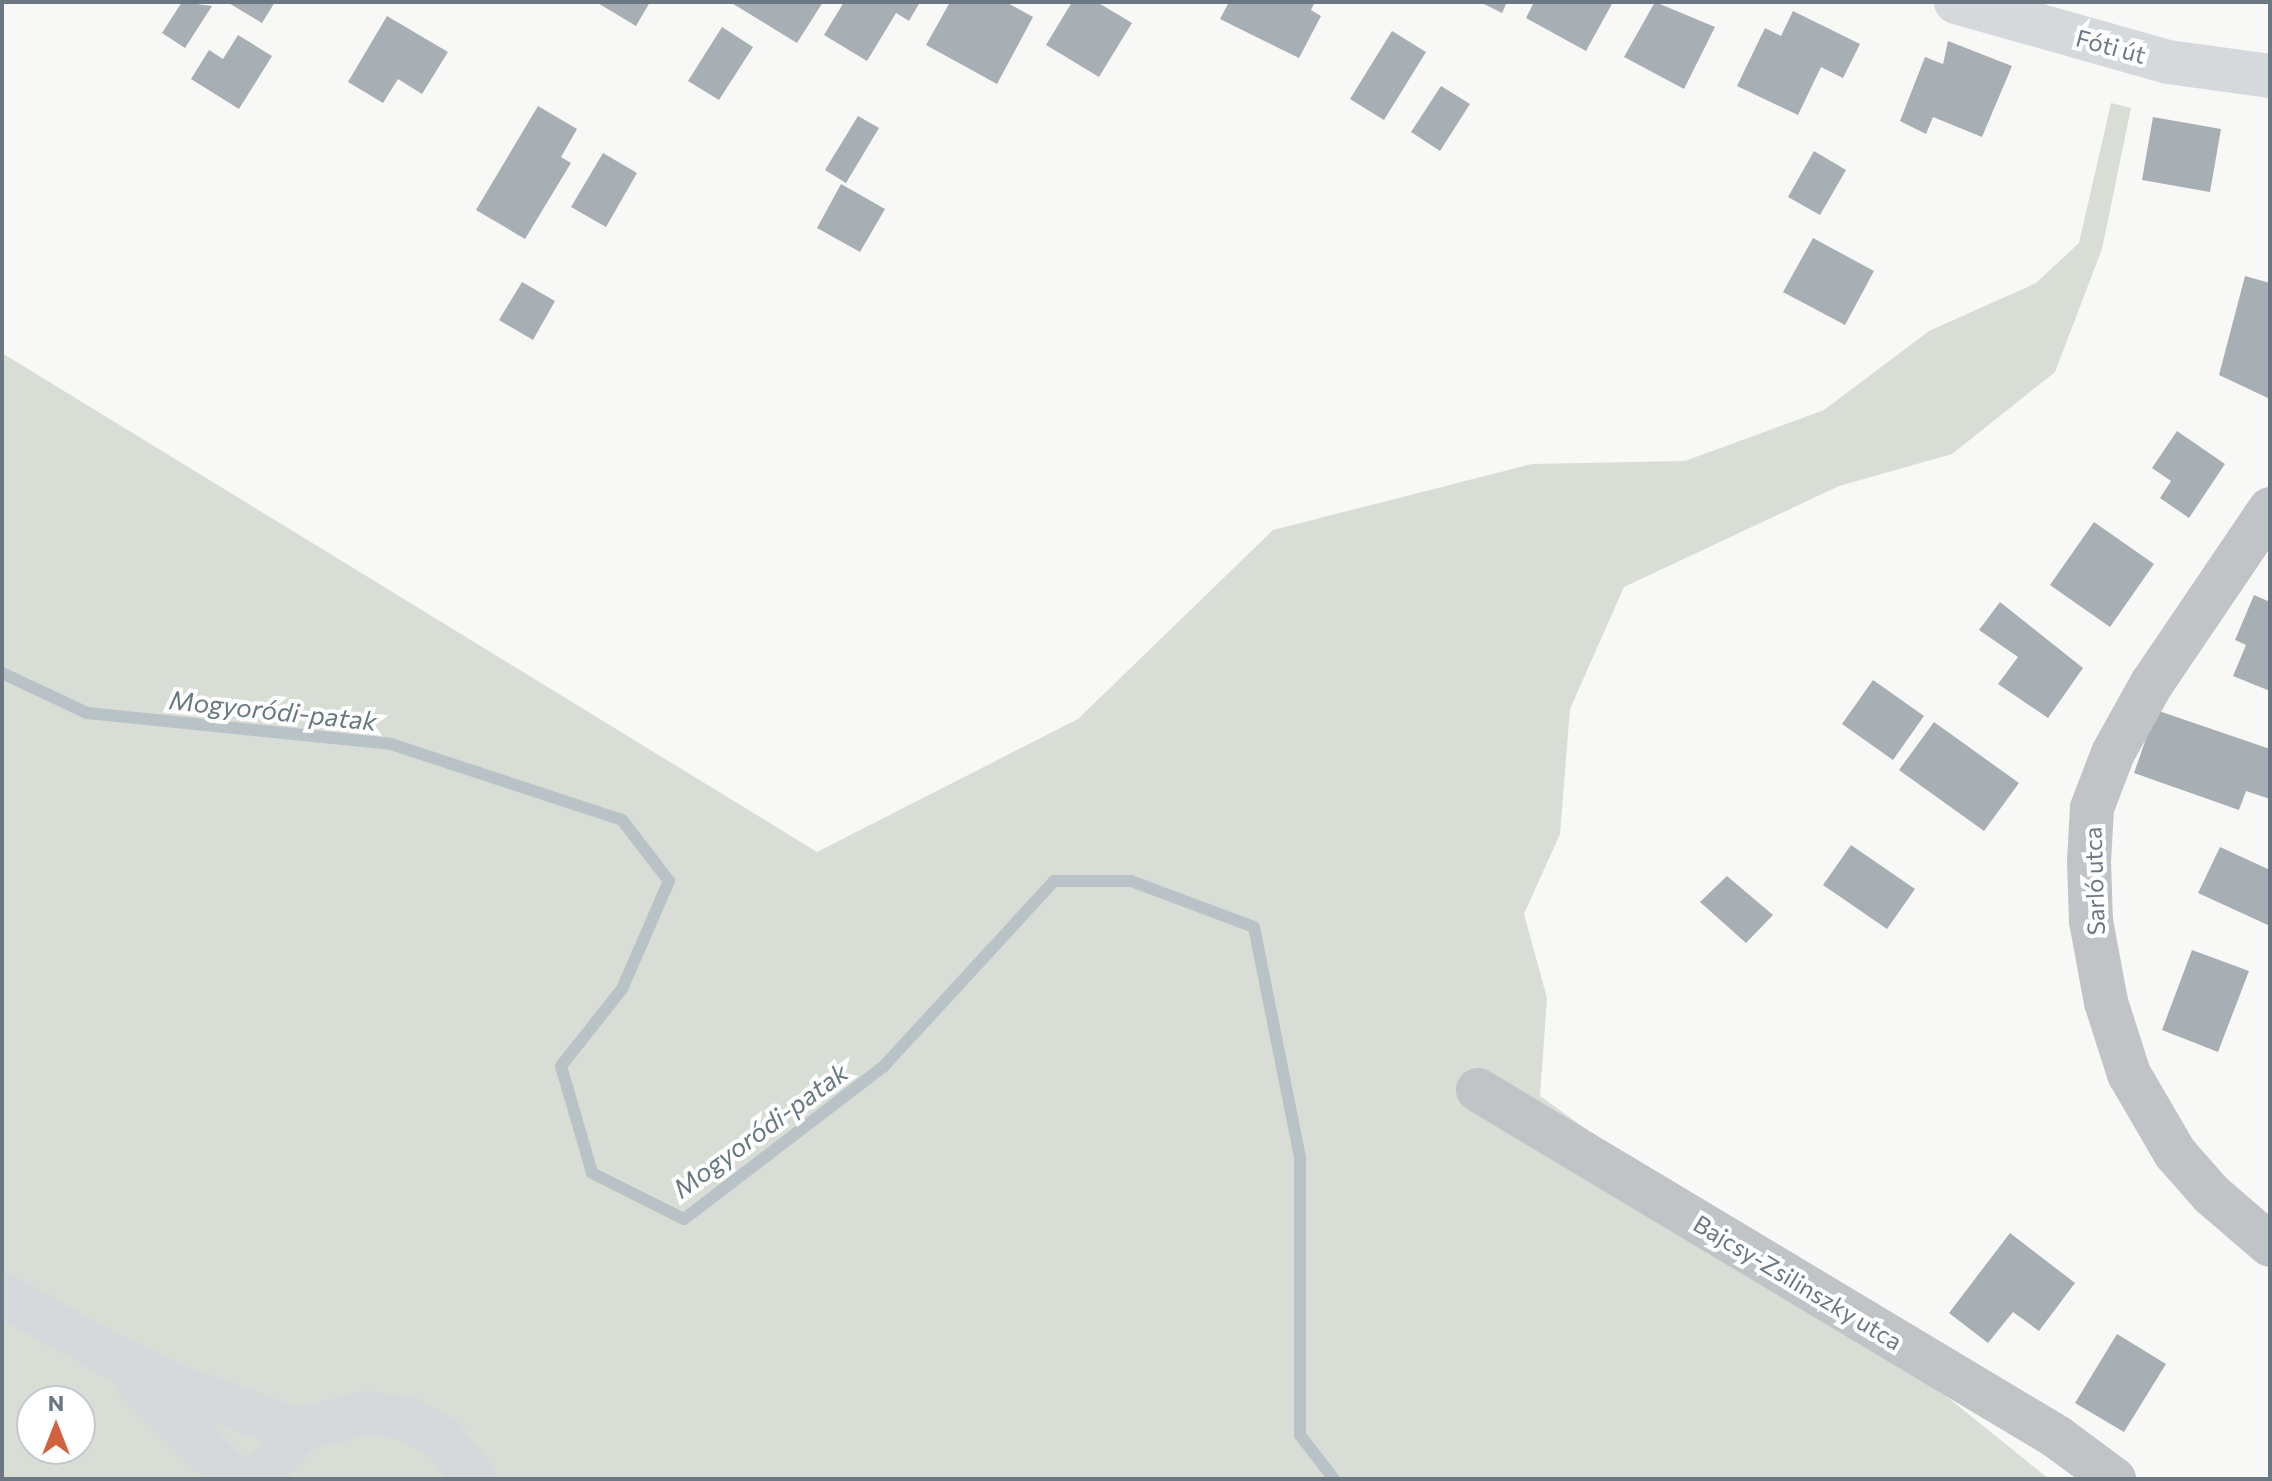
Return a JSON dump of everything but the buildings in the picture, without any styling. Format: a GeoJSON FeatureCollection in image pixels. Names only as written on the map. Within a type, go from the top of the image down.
{"type":"FeatureCollection","features":[{"type":"Feature","properties":{"kind":"main road","name":"Fóti út"},"geometry":{"type":"LineString","coordinates":[[1956,2],[2168,62],[2270,76]]}},
{"type":"Feature","properties":{"kind":"main road"},"geometry":{"type":"LineString","coordinates":[[2,1294],[110,1355],[188,1391],[299,1430],[365,1413],[405,1418],[441,1437],[475,1479]]}},
{"type":"Feature","properties":{"kind":"main road"},"geometry":{"type":"LineString","coordinates":[[110,1355],[234,1479]]}},
{"type":"Feature","properties":{"kind":"main road"},"geometry":{"type":"LineString","coordinates":[[259,1479],[299,1430]]}},
{"type":"Feature","properties":{"kind":"street","name":"Sarló utca"},"geometry":{"type":"LineString","coordinates":[[2270,509],[2152,683],[2113,753],[2092,808],[2089,861],[2091,921],[2103,989],[2129,1074],[2175,1153],[2211,1194],[2270,1245]]}},
{"type":"Feature","properties":{"kind":"street","name":"Bajcsy-Zsilinszky utca"},"geometry":{"type":"LineString","coordinates":[[1478,1090],[2057,1437],[2114,1479]]}},
{"type":"Feature","properties":{"kind":"shaded area"},"geometry":{"type":"Polygon","coordinates":[[[2111,103],[2131,108],[2102,249],[2055,372],[1952,454],[1839,486],[1624,587],[1570,709],[1560,834],[1524,914],[1547,998],[1540,1096],[1847,1316],[2049,1479],[2,1479],[2,353],[817,852],[1078,719],[1273,530],[1532,464],[1685,461],[1824,410],[1929,331],[2036,283],[2079,243],[2111,103]]]}},
{"type":"Feature","properties":{"kind":"waterway","name":"Mogyoródi-patak"},"geometry":{"type":"LineString","coordinates":[[2,673],[87,713],[391,744],[622,820],[669,881],[622,989],[561,1066],[592,1173],[684,1219],[884,1066],[1054,881],[1131,881],[1254,927],[1300,1158],[1300,1435],[1334,1479]]}}]}
